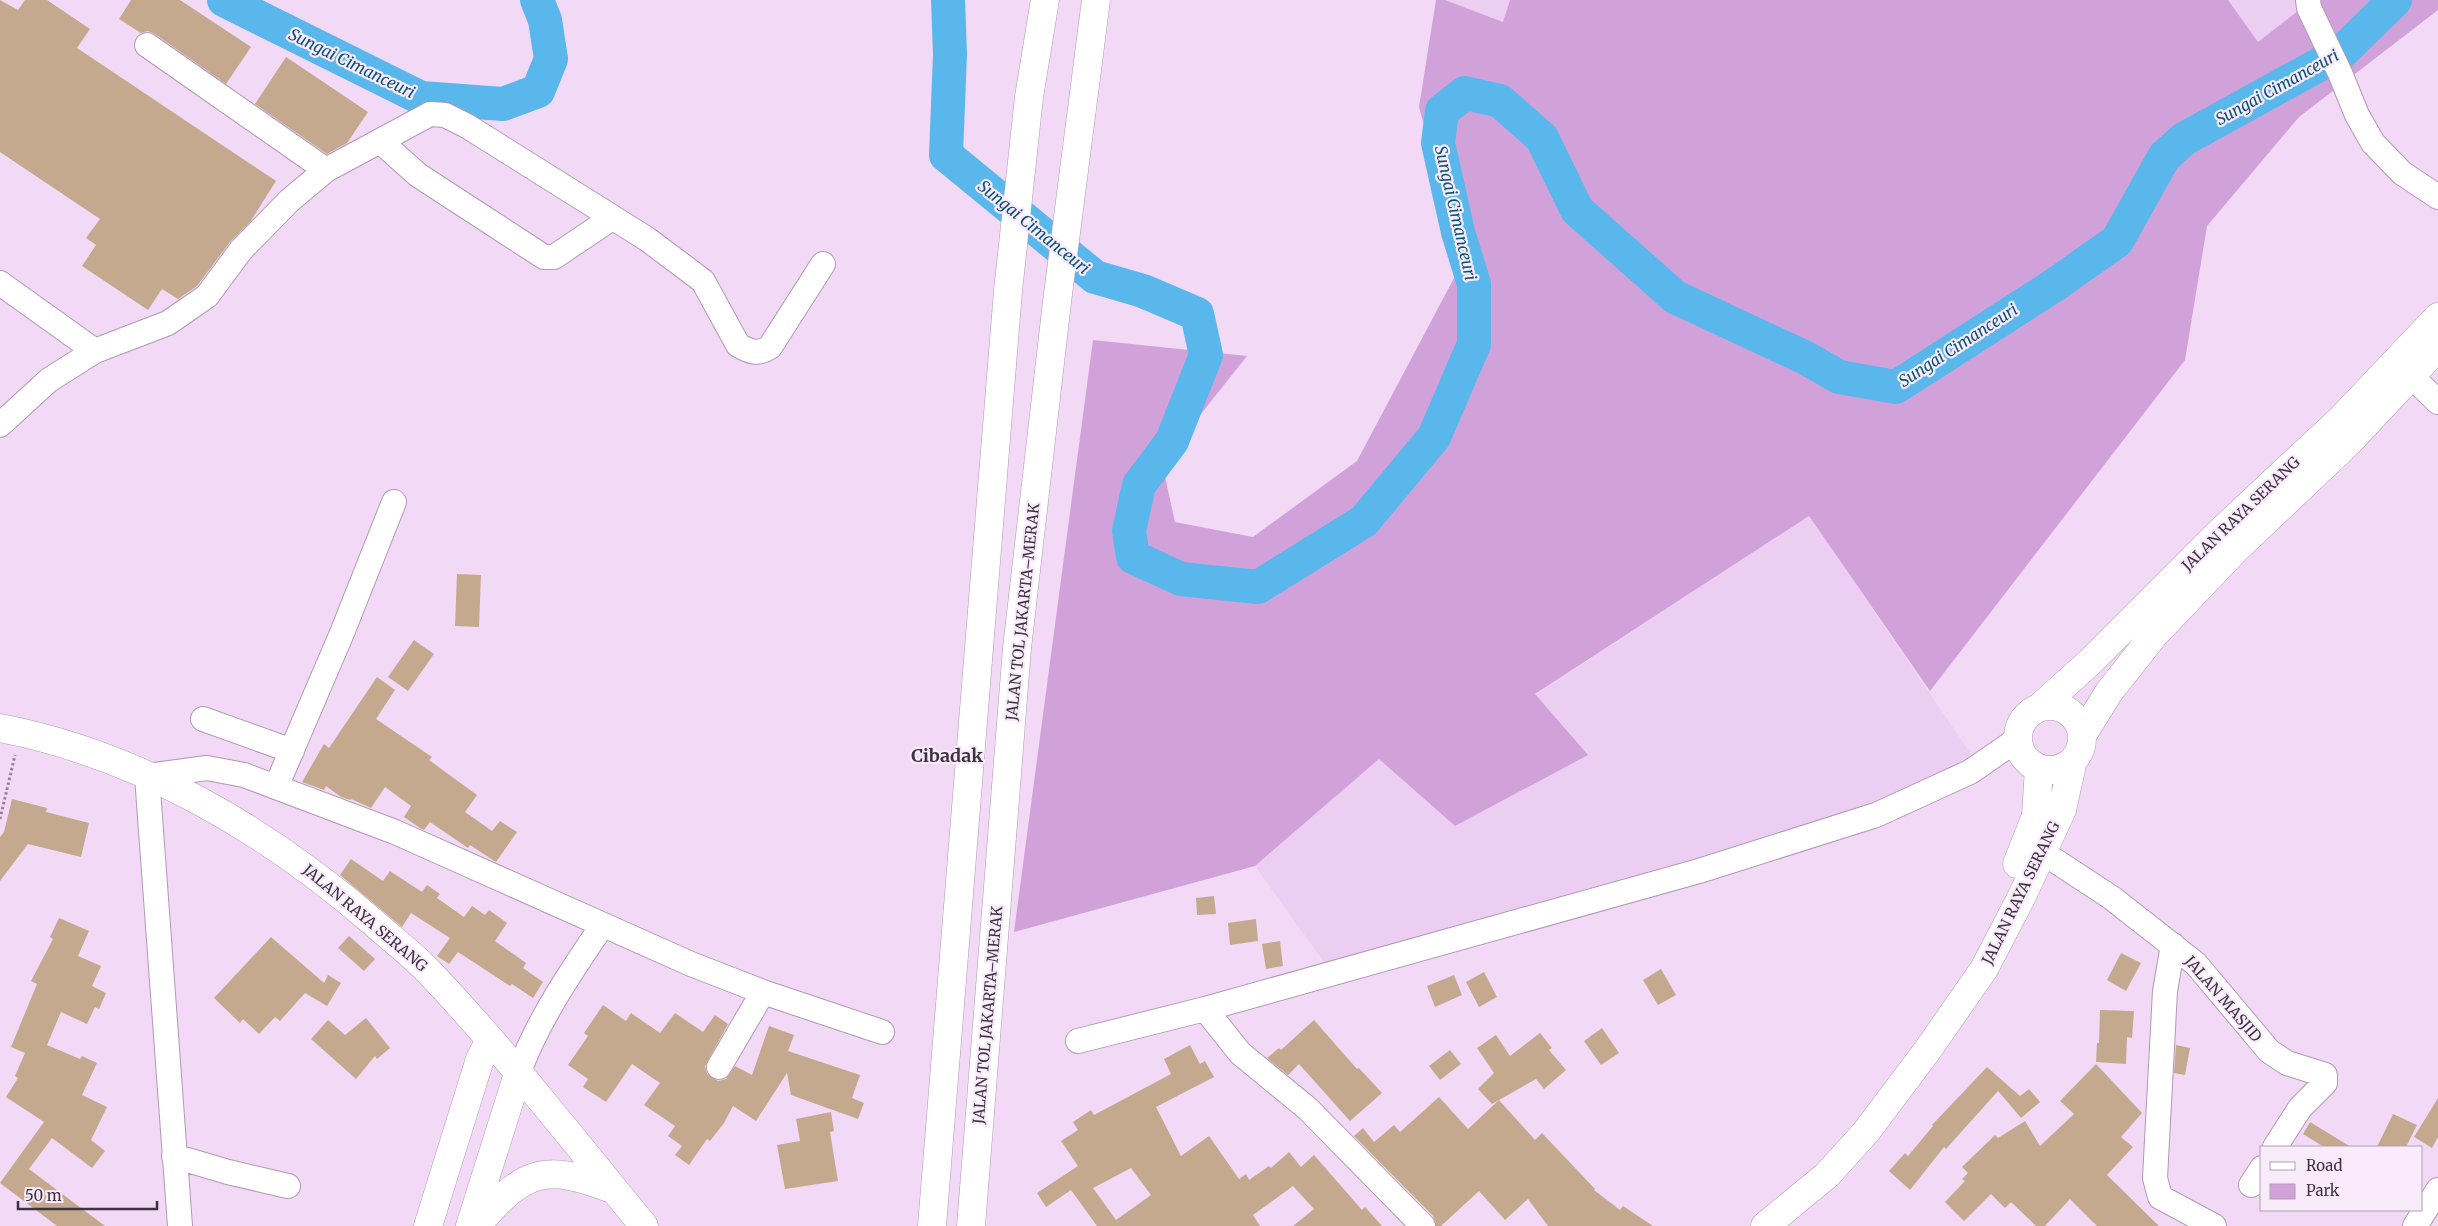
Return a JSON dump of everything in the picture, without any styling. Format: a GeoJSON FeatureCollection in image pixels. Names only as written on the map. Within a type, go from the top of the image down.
{"type":"FeatureCollection","features":[{"type":"Feature","properties":{"kind":"highway"},"geometry":{"type":"LineString","coordinates":[[932,1226],[1008,291],[1029,97],[1045,0]]}},
{"type":"Feature","properties":{"kind":"highway","name":"JALAN TOL JAKARTA–MERAK"},"geometry":{"type":"LineString","coordinates":[[971,1226],[1018,648],[1057,302],[1085,102],[1096,0]]}},
{"type":"Feature","properties":{"kind":"highway","name":"JALAN RAYA SERANG"},"geometry":{"type":"LineString","coordinates":[[2083,734],[2109,692],[2228,541],[2438,317]]}},
{"type":"Feature","properties":{"kind":"highway","name":"JALAN RAYA SERANG"},"geometry":{"type":"LineString","coordinates":[[2040,707],[2228,541],[2348,443],[2438,347]]}},
{"type":"Feature","properties":{"kind":"highway"},"geometry":{"type":"LineString","coordinates":[[2059,706],[2068,710],[2075,717],[2083,734],[2079,753],[2073,760],[2057,769],[2039,768],[2024,757],[2018,739],[2024,720],[2040,707],[2059,706]]}},
{"type":"Feature","properties":{"kind":"highway","name":"JALAN RAYA SERANG"},"geometry":{"type":"LineString","coordinates":[[10,730],[99,755],[147,776],[230,818],[290,856],[334,889],[429,972],[490,1040],[644,1226]]}},
{"type":"Feature","properties":{"kind":"highway","name":"JALAN RAYA SERANG"},"geometry":{"type":"LineString","coordinates":[[1765,1226],[1827,1175],[1866,1132],[1984,969],[2062,810],[2073,760]]}},
{"type":"Feature","properties":{"kind":"highway","name":"JALAN RAYA SERANG"},"geometry":{"type":"LineString","coordinates":[[1950,1018],[1965,972],[2027,842],[2036,816],[2039,768]]}},
{"type":"Feature","properties":{"kind":"highway"},"geometry":{"type":"LineString","coordinates":[[428,1226],[480,1059],[490,1040]]}},
{"type":"Feature","properties":{"kind":"highway"},"geometry":{"type":"LineString","coordinates":[[470,1226],[518,1074]]}},
{"type":"Feature","properties":{"kind":"highway"},"geometry":{"type":"LineString","coordinates":[[476,1226],[516,1186],[534,1175],[556,1173],[581,1177],[613,1189]]}},
{"type":"Feature","properties":{"kind":"street"},"geometry":{"type":"LineString","coordinates":[[2308,4],[2357,115],[2374,143],[2402,173],[2438,197]]}},
{"type":"Feature","properties":{"kind":"street"},"geometry":{"type":"LineString","coordinates":[[147,45],[326,170]]}},
{"type":"Feature","properties":{"kind":"street"},"geometry":{"type":"LineString","coordinates":[[0,425],[49,380],[95,351],[168,323],[208,296],[241,250],[289,201],[326,170],[430,114],[445,116],[467,126],[647,239],[703,281],[738,345],[756,353],[770,347],[823,264]]}},
{"type":"Feature","properties":{"kind":"street"},"geometry":{"type":"LineString","coordinates":[[380,141],[418,174],[544,257],[554,257],[612,218]]}},
{"type":"Feature","properties":{"kind":"street"},"geometry":{"type":"LineString","coordinates":[[0,283],[95,351]]}},
{"type":"Feature","properties":{"kind":"street"},"geometry":{"type":"LineString","coordinates":[[2411,376],[2438,402]]}},
{"type":"Feature","properties":{"kind":"street"},"geometry":{"type":"LineString","coordinates":[[276,788],[394,502]]}},
{"type":"Feature","properties":{"kind":"street"},"geometry":{"type":"LineString","coordinates":[[203,719],[292,751]]}},
{"type":"Feature","properties":{"kind":"street"},"geometry":{"type":"LineString","coordinates":[[1078,1040],[1204,1009],[1699,870],[1876,815],[1970,772],[2018,739]]}},
{"type":"Feature","properties":{"kind":"street"},"geometry":{"type":"LineString","coordinates":[[180,1226],[147,776],[207,768],[244,776],[395,832],[602,926],[691,964],[763,992],[882,1032]]}},
{"type":"Feature","properties":{"kind":"street","name":"JALAN MASJID"},"geometry":{"type":"LineString","coordinates":[[2042,852],[2112,898],[2196,964],[2269,1051],[2287,1063],[2325,1075],[2325,1083],[2300,1108],[2276,1146]]}},
{"type":"Feature","properties":{"kind":"street"},"geometry":{"type":"LineString","coordinates":[[518,1074],[527,1049],[546,1012],[602,926]]}},
{"type":"Feature","properties":{"kind":"street"},"geometry":{"type":"LineString","coordinates":[[2173,945],[2165,991],[2155,1178],[2160,1197],[2214,1226]]}},
{"type":"Feature","properties":{"kind":"street"},"geometry":{"type":"LineString","coordinates":[[719,1067],[763,992]]}},
{"type":"Feature","properties":{"kind":"street"},"geometry":{"type":"LineString","coordinates":[[1204,1009],[1240,1053],[1308,1109],[1423,1226]]}},
{"type":"Feature","properties":{"kind":"street"},"geometry":{"type":"LineString","coordinates":[[174,1156],[228,1172],[288,1186]]}},
{"type":"Feature","properties":{"kind":"street"},"geometry":{"type":"LineString","coordinates":[[2415,1226],[2438,1190]]}},
{"type":"Feature","properties":{"kind":"path"},"geometry":{"type":"LineString","coordinates":[[0,820],[10,730]]}},
{"type":"Feature","properties":{"kind":"shaded area"},"geometry":{"type":"Polygon","coordinates":[[[1445,0],[1510,0],[1504,22],[1445,0]]]}},
{"type":"Feature","properties":{"kind":"shaded area"},"geometry":{"type":"Polygon","coordinates":[[[2228,0],[2312,0],[2258,43],[2228,0]]]}},
{"type":"Feature","properties":{"kind":"shaded area"},"geometry":{"type":"Polygon","coordinates":[[[1809,516],[1977,763],[1789,840],[1334,976],[1255,866],[1379,759],[1455,826],[1587,755],[1535,695],[1809,516]]]}},
{"type":"Feature","properties":{"kind":"green space"},"geometry":{"type":"Polygon","coordinates":[[[1436,0],[1445,0],[1503,22],[1510,0],[2228,0],[2258,42],[2312,0],[2438,0],[2438,10],[2299,117],[2207,226],[2185,360],[1930,691],[1809,516],[1535,694],[1588,755],[1455,826],[1379,759],[1255,866],[1014,932],[1093,340],[1247,356],[1162,463],[1175,522],[1253,537],[1357,461],[1462,263],[1419,107],[1436,0]]]}},
{"type":"Feature","properties":{"kind":"building"},"geometry":{"type":"Polygon","coordinates":[[[0,0],[18,10],[25,0],[47,0],[90,29],[77,48],[276,181],[250,222],[230,242],[197,286],[178,299],[162,289],[148,310],[82,266],[96,245],[86,238],[100,219],[0,152],[0,0]]]}},
{"type":"Feature","properties":{"kind":"building"},"geometry":{"type":"Polygon","coordinates":[[[131,0],[180,0],[251,47],[226,84],[155,34],[148,31],[141,33],[119,19],[131,0]]]}},
{"type":"Feature","properties":{"kind":"building"},"geometry":{"type":"Polygon","coordinates":[[[286,57],[368,112],[347,143],[327,154],[255,104],[286,57]]]}},
{"type":"Feature","properties":{"kind":"building"},"geometry":{"type":"Polygon","coordinates":[[[457,574],[481,575],[479,627],[455,626],[457,574]]]}},
{"type":"Feature","properties":{"kind":"building"},"geometry":{"type":"Polygon","coordinates":[[[414,640],[434,654],[408,691],[388,677],[414,640]]]}},
{"type":"Feature","properties":{"kind":"building"},"geometry":{"type":"Polygon","coordinates":[[[377,677],[395,690],[376,719],[432,757],[429,760],[477,795],[465,812],[492,831],[500,821],[517,832],[496,862],[470,845],[468,848],[430,822],[424,830],[420,828],[404,817],[411,806],[385,787],[371,808],[351,799],[341,797],[326,786],[324,790],[302,782],[324,744],[329,748],[377,677]]]}},
{"type":"Feature","properties":{"kind":"building"},"geometry":{"type":"Polygon","coordinates":[[[12,799],[47,808],[46,812],[89,823],[81,857],[28,844],[0,881],[0,837],[4,832],[12,799]]]}},
{"type":"Feature","properties":{"kind":"building"},"geometry":{"type":"Polygon","coordinates":[[[351,859],[383,881],[390,871],[422,892],[427,885],[440,894],[437,898],[464,917],[472,906],[485,915],[489,910],[507,923],[495,941],[526,963],[523,968],[543,982],[533,998],[512,984],[510,986],[458,952],[449,964],[437,956],[450,938],[411,913],[402,927],[340,875],[351,859]]]}},
{"type":"Feature","properties":{"kind":"building"},"geometry":{"type":"Polygon","coordinates":[[[1214,896],[1216,914],[1197,915],[1196,898],[1214,896]]]}},
{"type":"Feature","properties":{"kind":"building"},"geometry":{"type":"Polygon","coordinates":[[[59,918],[89,931],[78,956],[101,966],[92,986],[106,993],[99,1009],[95,1007],[87,1024],[61,1012],[47,1045],[80,1059],[82,1056],[97,1063],[82,1095],[107,1107],[91,1140],[105,1151],[92,1168],[52,1138],[29,1169],[105,1226],[57,1226],[0,1183],[44,1122],[6,1097],[18,1078],[15,1076],[25,1053],[11,1047],[37,984],[31,981],[53,939],[50,937],[59,918]]]}},
{"type":"Feature","properties":{"kind":"building"},"geometry":{"type":"Polygon","coordinates":[[[1256,919],[1258,941],[1230,945],[1228,923],[1256,919]]]}},
{"type":"Feature","properties":{"kind":"building"},"geometry":{"type":"Polygon","coordinates":[[[349,936],[375,959],[364,971],[338,948],[349,936]]]}},
{"type":"Feature","properties":{"kind":"building"},"geometry":{"type":"Polygon","coordinates":[[[271,937],[324,983],[328,975],[341,983],[327,1006],[305,993],[280,1021],[275,1017],[259,1034],[243,1019],[240,1023],[214,998],[271,937]]]}},
{"type":"Feature","properties":{"kind":"building"},"geometry":{"type":"Polygon","coordinates":[[[1280,941],[1283,966],[1266,969],[1262,944],[1280,941]]]}},
{"type":"Feature","properties":{"kind":"building"},"geometry":{"type":"Polygon","coordinates":[[[2121,953],[2141,963],[2126,991],[2107,980],[2121,953]]]}},
{"type":"Feature","properties":{"kind":"building"},"geometry":{"type":"Polygon","coordinates":[[[1661,969],[1676,995],[1658,1005],[1643,980],[1661,969]]]}},
{"type":"Feature","properties":{"kind":"building"},"geometry":{"type":"Polygon","coordinates":[[[1484,972],[1497,997],[1479,1007],[1466,982],[1484,972]]]}},
{"type":"Feature","properties":{"kind":"building"},"geometry":{"type":"Polygon","coordinates":[[[1454,975],[1462,995],[1435,1007],[1427,986],[1454,975]]]}},
{"type":"Feature","properties":{"kind":"building"},"geometry":{"type":"Polygon","coordinates":[[[603,1005],[626,1021],[631,1013],[660,1033],[675,1013],[703,1032],[715,1015],[728,1024],[705,1066],[707,1074],[718,1081],[726,1079],[735,1066],[752,1075],[769,1026],[794,1035],[788,1051],[860,1075],[852,1098],[864,1103],[858,1119],[791,1095],[787,1073],[756,1121],[733,1106],[724,1123],[710,1141],[707,1139],[689,1165],[675,1155],[682,1146],[668,1136],[675,1126],[644,1105],[660,1083],[632,1064],[606,1102],[583,1087],[588,1079],[568,1065],[588,1036],[584,1033],[603,1005]]]}},
{"type":"Feature","properties":{"kind":"building"},"geometry":{"type":"Polygon","coordinates":[[[2100,1010],[2134,1011],[2132,1038],[2127,1037],[2126,1064],[2096,1062],[2097,1043],[2099,1043],[2100,1010]]]}},
{"type":"Feature","properties":{"kind":"building"},"geometry":{"type":"Polygon","coordinates":[[[366,1018],[390,1048],[377,1059],[375,1056],[356,1079],[311,1039],[328,1020],[345,1035],[366,1018]]]}},
{"type":"Feature","properties":{"kind":"building"},"geometry":{"type":"Polygon","coordinates":[[[1314,1020],[1357,1069],[1359,1068],[1382,1093],[1350,1121],[1299,1064],[1288,1075],[1267,1058],[1279,1048],[1281,1050],[1314,1020]]]}},
{"type":"Feature","properties":{"kind":"building"},"geometry":{"type":"Polygon","coordinates":[[[1602,1028],[1619,1053],[1601,1065],[1584,1041],[1602,1028]]]}},
{"type":"Feature","properties":{"kind":"building"},"geometry":{"type":"Polygon","coordinates":[[[1540,1033],[1552,1048],[1549,1050],[1566,1070],[1544,1089],[1536,1079],[1492,1104],[1478,1089],[1494,1073],[1477,1048],[1496,1035],[1510,1056],[1540,1033]]]}},
{"type":"Feature","properties":{"kind":"building"},"geometry":{"type":"Polygon","coordinates":[[[1190,1045],[1200,1064],[1205,1061],[1214,1077],[1156,1107],[1181,1156],[1209,1136],[1239,1179],[1246,1174],[1249,1180],[1269,1166],[1271,1168],[1289,1152],[1301,1167],[1314,1155],[1362,1210],[1365,1207],[1382,1226],[1293,1226],[1314,1209],[1293,1186],[1253,1215],[1260,1226],[1097,1226],[1071,1190],[1046,1207],[1037,1193],[1078,1166],[1061,1141],[1078,1130],[1073,1122],[1091,1110],[1094,1115],[1171,1074],[1164,1059],[1190,1045]],[[1131,1168],[1093,1188],[1116,1220],[1151,1195],[1131,1168]]]}},
{"type":"Feature","properties":{"kind":"building"},"geometry":{"type":"Polygon","coordinates":[[[2176,1045],[2190,1048],[2185,1075],[2174,1073],[2176,1045]]]}},
{"type":"Feature","properties":{"kind":"building"},"geometry":{"type":"Polygon","coordinates":[[[1450,1050],[1461,1064],[1440,1080],[1429,1066],[1450,1050]]]}},
{"type":"Feature","properties":{"kind":"building"},"geometry":{"type":"Polygon","coordinates":[[[2096,1064],[2142,1113],[2121,1137],[2133,1147],[2107,1175],[2159,1226],[2097,1226],[2070,1199],[2045,1226],[2036,1226],[2011,1202],[2005,1208],[1991,1194],[1964,1221],[1945,1202],[1965,1181],[1962,1179],[1968,1173],[1962,1167],[1995,1135],[1998,1138],[2025,1121],[2040,1146],[2074,1114],[2060,1101],[2096,1064]]]}},
{"type":"Feature","properties":{"kind":"building"},"geometry":{"type":"Polygon","coordinates":[[[1987,1067],[2020,1096],[2029,1089],[2040,1102],[2021,1118],[1998,1091],[1946,1149],[1944,1147],[1910,1190],[1889,1171],[1905,1153],[1908,1156],[1932,1125],[1987,1067]]]}},
{"type":"Feature","properties":{"kind":"building"},"geometry":{"type":"Polygon","coordinates":[[[1439,1097],[1468,1129],[1499,1100],[1535,1140],[1542,1133],[1594,1190],[1620,1210],[1623,1206],[1653,1226],[1548,1226],[1528,1199],[1505,1220],[1479,1191],[1441,1226],[1436,1226],[1433,1216],[1354,1136],[1363,1128],[1374,1142],[1394,1125],[1400,1132],[1439,1097]]]}},
{"type":"Feature","properties":{"kind":"building"},"geometry":{"type":"Polygon","coordinates":[[[2438,1098],[2438,1137],[2432,1148],[2414,1137],[2438,1098]]]}},
{"type":"Feature","properties":{"kind":"building"},"geometry":{"type":"Polygon","coordinates":[[[831,1112],[834,1131],[830,1132],[838,1181],[785,1189],[777,1145],[800,1141],[796,1119],[831,1112]]]}},
{"type":"Feature","properties":{"kind":"building"},"geometry":{"type":"Polygon","coordinates":[[[2393,1114],[2417,1125],[2406,1146],[2377,1146],[2393,1114]]]}},
{"type":"Feature","properties":{"kind":"building"},"geometry":{"type":"Polygon","coordinates":[[[2310,1122],[2349,1146],[2322,1146],[2303,1134],[2310,1122]]]}},
{"type":"Feature","properties":{"kind":"waterway","name":"Sungai Cimanceuri"},"geometry":{"type":"LineString","coordinates":[[224,0],[421,98],[503,104],[538,91],[551,59],[545,20],[537,0]]}},
{"type":"Feature","properties":{"kind":"waterway","name":"Sungai Cimanceuri"},"geometry":{"type":"LineString","coordinates":[[948,0],[950,54],[946,155],[1095,277],[1143,291],[1197,314],[1206,355],[1172,441],[1139,485],[1129,531],[1133,557],[1181,579],[1258,587],[1364,521],[1434,437],[1474,344],[1474,284],[1458,232],[1438,143],[1442,111],[1465,93],[1500,101],[1542,138],[1577,210],[1675,297],[1806,358],[1839,377],[1896,387],[2053,286],[2117,241],[2164,157],[2184,139],[2342,52],[2395,0]]}},
{"type":"Feature","properties":{"kind":"district","name":"Cibadak"},"geometry":{"type":"Point","coordinates":[947,756]}}]}
